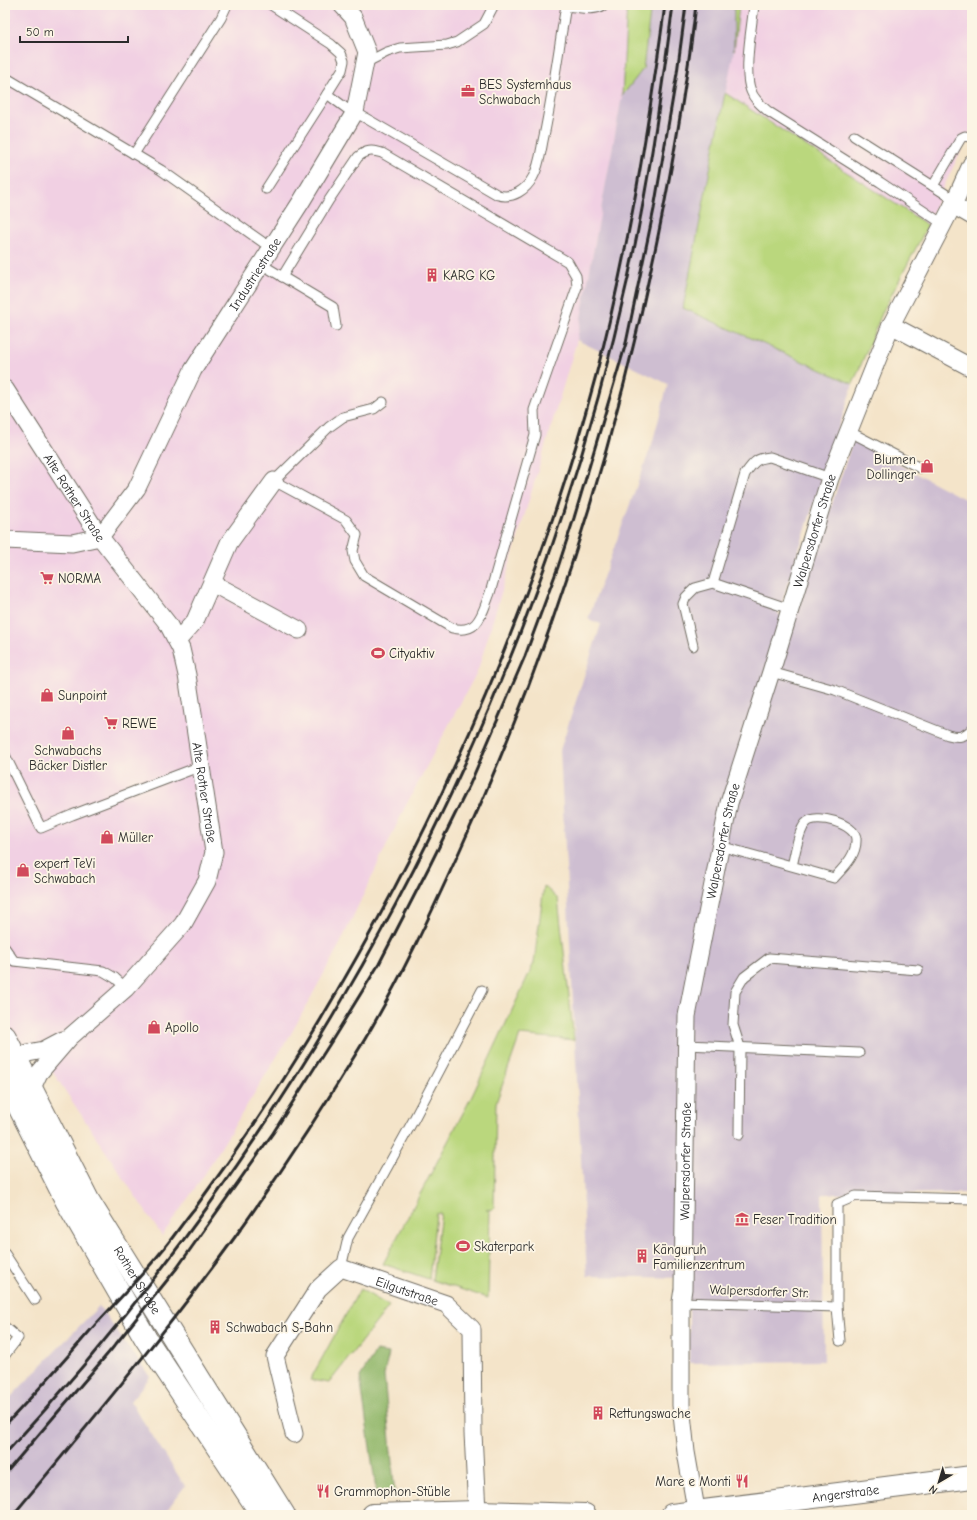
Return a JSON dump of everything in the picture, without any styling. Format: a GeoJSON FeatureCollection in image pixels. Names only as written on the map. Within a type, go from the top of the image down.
{"type":"FeatureCollection","features":[{"type":"Feature","properties":{"kind":"main road","name":"Rother Straße"},"geometry":{"type":"LineString","coordinates":[[5,1037],[10,1062],[31,1090],[88,1200],[284,1515]]}},
{"type":"Feature","properties":{"kind":"main road","name":"Rother Straße"},"geometry":{"type":"LineString","coordinates":[[5,1079],[68,1202],[146,1339],[262,1515]]}},
{"type":"Feature","properties":{"kind":"main road","name":"Angerstraße"},"geometry":{"type":"LineString","coordinates":[[672,1515],[697,1514],[972,1477]]}},
{"type":"Feature","properties":{"kind":"main road"},"geometry":{"type":"LineString","coordinates":[[372,1515],[477,1512],[585,1515]]}},
{"type":"Feature","properties":{"kind":"street","name":"Industriestraße"},"geometry":{"type":"LineString","coordinates":[[100,536],[137,488],[193,370],[261,264],[354,113],[367,52],[350,9]]}},
{"type":"Feature","properties":{"kind":"street","name":"Walpersdorfer Straße"},"geometry":{"type":"LineString","coordinates":[[697,1514],[686,1452],[681,1405],[681,1302],[683,1289],[687,1016],[720,846],[729,803],[771,672],[830,478],[850,432],[891,325],[954,203],[972,163]]}},
{"type":"Feature","properties":{"kind":"street"},"geometry":{"type":"LineString","coordinates":[[954,203],[972,216]]}},
{"type":"Feature","properties":{"kind":"street"},"geometry":{"type":"LineString","coordinates":[[891,325],[972,368]]}},
{"type":"Feature","properties":{"kind":"street","name":"Alte Rother Straße"},"geometry":{"type":"LineString","coordinates":[[5,389],[100,536],[168,624],[181,649],[187,675],[214,852],[207,881],[183,924],[126,988],[70,1036],[39,1073],[31,1090]]}},
{"type":"Feature","properties":{"kind":"street"},"geometry":{"type":"LineString","coordinates":[[177,641],[195,621],[228,543],[274,481]]}},
{"type":"Feature","properties":{"kind":"street"},"geometry":{"type":"LineString","coordinates":[[5,540],[72,543],[100,536]]}},
{"type":"Feature","properties":{"kind":"street"},"geometry":{"type":"LineString","coordinates":[[212,583],[299,630]]}},
{"type":"Feature","properties":{"kind":"street","name":"Alte Rother Straße"},"geometry":{"type":"LineString","coordinates":[[10,1062],[28,1053],[44,1050],[70,1036]]}},
{"type":"Feature","properties":{"kind":"street"},"geometry":{"type":"LineString","coordinates":[[294,1434],[275,1356],[318,1288],[341,1268]]}},
{"type":"Feature","properties":{"kind":"street","name":"Eilgutstraße"},"geometry":{"type":"LineString","coordinates":[[341,1268],[446,1304],[472,1329],[473,1433],[477,1512]]}},
{"type":"Feature","properties":{"kind":"lane"},"geometry":{"type":"LineString","coordinates":[[134,154],[221,18],[227,5]]}},
{"type":"Feature","properties":{"kind":"lane"},"geometry":{"type":"LineString","coordinates":[[266,189],[342,70],[344,61],[341,53],[331,44],[271,5]]}},
{"type":"Feature","properties":{"kind":"lane"},"geometry":{"type":"LineString","coordinates":[[365,63],[387,52],[400,48],[447,45],[457,42],[484,24],[494,5]]}},
{"type":"Feature","properties":{"kind":"lane"},"geometry":{"type":"LineString","coordinates":[[327,94],[354,113],[498,195],[510,196],[519,192],[534,176],[548,117],[566,5],[589,9],[604,5]]}},
{"type":"Feature","properties":{"kind":"lane"},"geometry":{"type":"LineString","coordinates":[[754,5],[748,67],[751,91],[759,103],[770,112],[943,224]]}},
{"type":"Feature","properties":{"kind":"lane"},"geometry":{"type":"LineString","coordinates":[[5,77],[161,170],[271,248]]}},
{"type":"Feature","properties":{"kind":"lane"},"geometry":{"type":"LineString","coordinates":[[854,136],[933,186],[954,203]]}},
{"type":"Feature","properties":{"kind":"lane"},"geometry":{"type":"LineString","coordinates":[[933,186],[961,138],[964,136],[972,138]]}},
{"type":"Feature","properties":{"kind":"lane"},"geometry":{"type":"LineString","coordinates":[[282,277],[329,200],[358,157],[365,152],[374,150],[382,153],[568,262],[576,276],[577,287],[534,410],[535,435],[490,593],[482,614],[476,623],[469,629],[461,630],[452,628],[364,576],[355,561],[354,551],[357,535],[346,520],[274,481],[329,427],[343,417],[374,409],[383,402]]}},
{"type":"Feature","properties":{"kind":"lane"},"geometry":{"type":"LineString","coordinates":[[261,264],[333,307],[336,326]]}},
{"type":"Feature","properties":{"kind":"lane"},"geometry":{"type":"LineString","coordinates":[[850,432],[920,468]]}},
{"type":"Feature","properties":{"kind":"lane"},"geometry":{"type":"LineString","coordinates":[[713,583],[745,474],[753,463],[760,458],[770,457],[830,478]]}},
{"type":"Feature","properties":{"kind":"lane"},"geometry":{"type":"LineString","coordinates":[[693,646],[683,604],[686,597],[695,588],[713,583],[790,609]]}},
{"type":"Feature","properties":{"kind":"lane"},"geometry":{"type":"LineString","coordinates":[[771,672],[835,690],[948,735],[958,737],[966,735],[972,729]]}},
{"type":"Feature","properties":{"kind":"lane"},"geometry":{"type":"LineString","coordinates":[[5,755],[40,828],[201,766]]}},
{"type":"Feature","properties":{"kind":"lane"},"geometry":{"type":"LineString","coordinates":[[720,846],[834,878],[849,862],[857,838],[854,832],[846,825],[818,818],[810,819],[802,828],[792,866]]}},
{"type":"Feature","properties":{"kind":"lane"},"geometry":{"type":"LineString","coordinates":[[5,948],[14,960],[103,971],[115,978],[126,988]]}},
{"type":"Feature","properties":{"kind":"lane"},"geometry":{"type":"LineString","coordinates":[[739,1135],[740,1047],[733,1025],[735,992],[744,977],[769,958],[918,970]]}},
{"type":"Feature","properties":{"kind":"lane"},"geometry":{"type":"LineString","coordinates":[[341,1268],[348,1238],[414,1119],[482,990]]}},
{"type":"Feature","properties":{"kind":"lane"},"geometry":{"type":"LineString","coordinates":[[687,1045],[859,1053]]}},
{"type":"Feature","properties":{"kind":"lane"},"geometry":{"type":"LineString","coordinates":[[840,1341],[837,1306],[837,1204],[856,1196],[972,1199]]}},
{"type":"Feature","properties":{"kind":"lane"},"geometry":{"type":"LineString","coordinates":[[5,1254],[35,1300]]}},
{"type":"Feature","properties":{"kind":"lane","name":"Walpersdorfer Str."},"geometry":{"type":"LineString","coordinates":[[681,1302],[837,1306]]}},
{"type":"Feature","properties":{"kind":"lane"},"geometry":{"type":"LineString","coordinates":[[5,1327],[18,1338],[5,1355]]}},
{"type":"Feature","properties":{"kind":"shaded area"},"geometry":{"type":"Polygon","coordinates":[[[5,5],[627,5],[622,96],[577,340],[478,670],[405,807],[340,944],[292,1032],[204,1175],[162,1236],[36,1047],[5,1054],[5,5]]]}},
{"type":"Feature","properties":{"kind":"shaded area"},"geometry":{"type":"Polygon","coordinates":[[[651,5],[734,5],[734,50],[683,308],[853,384],[778,614],[794,620],[853,440],[972,503],[972,1078],[967,1193],[822,1194],[824,1361],[689,1363],[689,1278],[587,1276],[560,750],[601,624],[588,619],[652,444],[668,384],[577,340],[622,96],[643,69],[651,5]]]}},
{"type":"Feature","properties":{"kind":"shaded area"},"geometry":{"type":"Polygon","coordinates":[[[739,5],[972,5],[972,128],[941,192],[928,225],[725,93],[734,49],[739,5]]]}},
{"type":"Feature","properties":{"kind":"shaded area"},"geometry":{"type":"Polygon","coordinates":[[[99,1306],[150,1377],[130,1401],[185,1486],[163,1515],[5,1515],[5,1403],[99,1306]]]}},
{"type":"Feature","properties":{"kind":"green space"},"geometry":{"type":"Polygon","coordinates":[[[627,5],[651,5],[643,69],[622,96],[627,5]]]}},
{"type":"Feature","properties":{"kind":"green space"},"geometry":{"type":"Polygon","coordinates":[[[734,5],[739,5],[734,50],[734,5]]]}},
{"type":"Feature","properties":{"kind":"green space"},"geometry":{"type":"Polygon","coordinates":[[[725,93],[928,225],[883,311],[853,384],[683,308],[725,93]]]}},
{"type":"Feature","properties":{"kind":"green space"},"geometry":{"type":"Polygon","coordinates":[[[544,886],[558,899],[574,1040],[520,1035],[496,1103],[494,1209],[486,1210],[490,1210],[488,1298],[432,1280],[441,1213],[436,1214],[429,1279],[383,1264],[472,1096],[534,963],[544,886]]]}},
{"type":"Feature","properties":{"kind":"green space"},"geometry":{"type":"Polygon","coordinates":[[[360,1289],[389,1306],[329,1383],[310,1380],[360,1289]]]}},
{"type":"Feature","properties":{"kind":"green space"},"geometry":{"type":"Polygon","coordinates":[[[376,1351],[389,1353],[384,1375],[395,1496],[377,1497],[360,1377],[376,1351]]]}},
{"type":"Feature","properties":{"kind":"railway"},"geometry":{"type":"LineString","coordinates":[[5,1425],[40,1388],[165,1247],[239,1147],[294,1063],[353,963],[397,883],[438,802],[476,719],[510,634],[542,549],[571,463],[596,375],[618,284],[652,98],[665,5]]}},
{"type":"Feature","properties":{"kind":"railway"},"geometry":{"type":"LineString","coordinates":[[5,1454],[115,1327],[217,1193],[310,1053],[394,907],[468,756],[532,601],[586,441],[628,278],[642,210],[654,142],[673,5]]}},
{"type":"Feature","properties":{"kind":"railway"},"geometry":{"type":"LineString","coordinates":[[5,1474],[111,1350],[177,1268],[273,1133],[379,964],[470,784],[525,656],[558,567],[626,343],[654,209],[677,73],[686,5]]}},
{"type":"Feature","properties":{"kind":"railway"},"geometry":{"type":"LineString","coordinates":[[13,1515],[154,1343],[235,1237],[286,1164],[334,1090],[391,993],[460,850],[494,773],[555,614],[605,453],[647,289],[664,206],[682,106],[696,5]]}},
{"type":"Feature","properties":{"kind":"place","name":"BES Systemhaus Schwabach"},"geometry":{"type":"Point","coordinates":[468,91]}},
{"type":"Feature","properties":{"kind":"place","name":"KARG KG"},"geometry":{"type":"Point","coordinates":[432,275]}},
{"type":"Feature","properties":{"kind":"place","name":"Blumen Dollinger"},"geometry":{"type":"Point","coordinates":[927,466]}},
{"type":"Feature","properties":{"kind":"place","name":"NORMA"},"geometry":{"type":"Point","coordinates":[47,578]}},
{"type":"Feature","properties":{"kind":"place","name":"Cityaktiv"},"geometry":{"type":"Point","coordinates":[378,653]}},
{"type":"Feature","properties":{"kind":"place","name":"Sunpoint"},"geometry":{"type":"Point","coordinates":[47,695]}},
{"type":"Feature","properties":{"kind":"place","name":"REWE"},"geometry":{"type":"Point","coordinates":[111,723]}},
{"type":"Feature","properties":{"kind":"place","name":"Schwabachs Bäcker Distler"},"geometry":{"type":"Point","coordinates":[68,733]}},
{"type":"Feature","properties":{"kind":"place","name":"Müller"},"geometry":{"type":"Point","coordinates":[107,837]}},
{"type":"Feature","properties":{"kind":"place","name":"expert TeVi Schwabach"},"geometry":{"type":"Point","coordinates":[23,870]}},
{"type":"Feature","properties":{"kind":"place","name":"Apollo"},"geometry":{"type":"Point","coordinates":[154,1027]}},
{"type":"Feature","properties":{"kind":"place","name":"Feser Tradition"},"geometry":{"type":"Point","coordinates":[742,1219]}},
{"type":"Feature","properties":{"kind":"place","name":"Skaterpark"},"geometry":{"type":"Point","coordinates":[463,1246]}},
{"type":"Feature","properties":{"kind":"place","name":"Känguruh Familienzentrum"},"geometry":{"type":"Point","coordinates":[642,1256]}},
{"type":"Feature","properties":{"kind":"place","name":"Schwabach S-Bahn"},"geometry":{"type":"Point","coordinates":[215,1327]}},
{"type":"Feature","properties":{"kind":"place","name":"Rettungswache"},"geometry":{"type":"Point","coordinates":[598,1413]}},
{"type":"Feature","properties":{"kind":"place","name":"Mare e Monti"},"geometry":{"type":"Point","coordinates":[742,1481]}},
{"type":"Feature","properties":{"kind":"place","name":"Grammophon-Stüble"},"geometry":{"type":"Point","coordinates":[323,1491]}}]}
